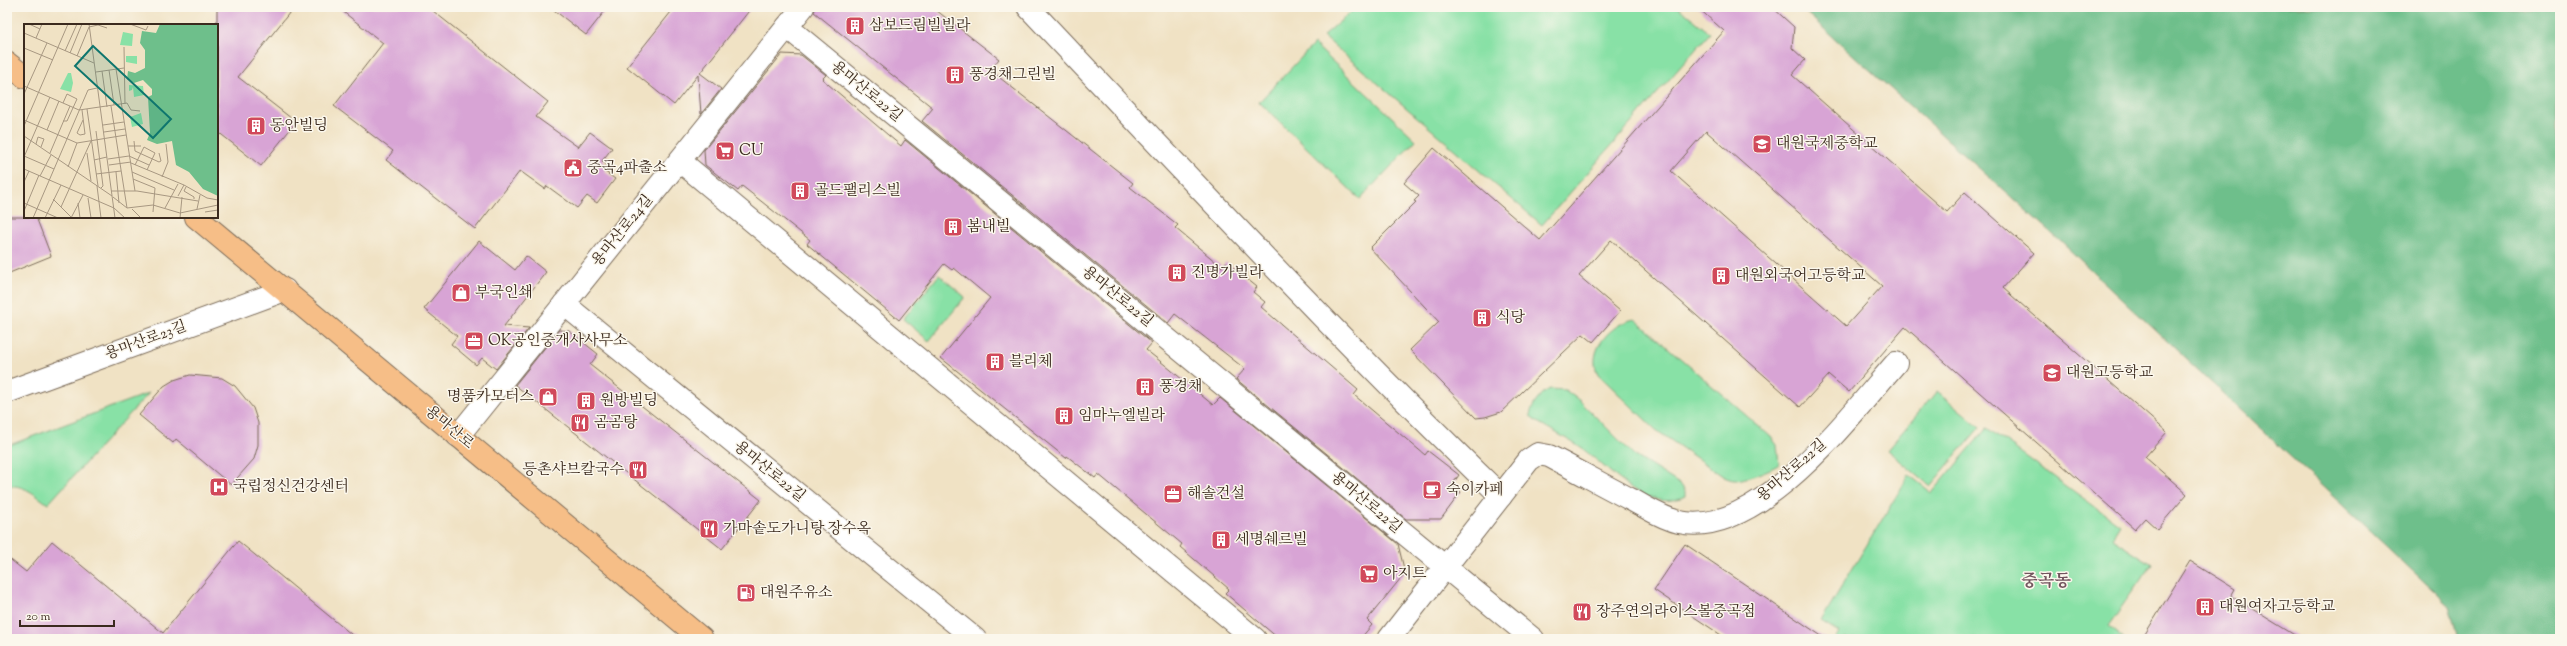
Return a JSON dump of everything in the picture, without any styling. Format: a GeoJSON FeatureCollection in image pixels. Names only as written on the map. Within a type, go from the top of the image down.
{"type":"FeatureCollection","features":[{"type":"Feature","properties":{"kind":"main road"},"geometry":{"type":"LineString","coordinates":[[7,63],[24,76]]}},
{"type":"Feature","properties":{"kind":"main road","name":"용마산로"},"geometry":{"type":"LineString","coordinates":[[197,218],[702,639]]}},
{"type":"Feature","properties":{"kind":"street","name":"용마산로24길"},"geometry":{"type":"LineString","coordinates":[[458,436],[803,7]]}},
{"type":"Feature","properties":{"kind":"street"},"geometry":{"type":"LineString","coordinates":[[1028,7],[1304,300],[1389,387],[1501,496]]}},
{"type":"Feature","properties":{"kind":"street","name":"용마산로22길"},"geometry":{"type":"LineString","coordinates":[[787,27],[1445,568]]}},
{"type":"Feature","properties":{"kind":"street"},"geometry":{"type":"LineString","coordinates":[[680,160],[1255,639]]}},
{"type":"Feature","properties":{"kind":"street","name":"용마산로23길"},"geometry":{"type":"LineString","coordinates":[[7,392],[285,290]]}},
{"type":"Feature","properties":{"kind":"street","name":"용마산로22길"},"geometry":{"type":"LineString","coordinates":[[564,304],[975,639]]}},
{"type":"Feature","properties":{"kind":"street","name":"용마산로22길"},"geometry":{"type":"LineString","coordinates":[[1388,639],[1530,460],[1538,454],[1544,454],[1666,518],[1694,523],[1721,519],[1760,500],[1809,460],[1896,362]]}},
{"type":"Feature","properties":{"kind":"street"},"geometry":{"type":"LineString","coordinates":[[1445,568],[1533,639]]}},
{"type":"Feature","properties":{"kind":"green space"},"geometry":{"type":"Polygon","coordinates":[[[1357,7],[1678,7],[1710,33],[1542,225],[1323,36],[1357,7]]]}},
{"type":"Feature","properties":{"kind":"green space"},"geometry":{"type":"Polygon","coordinates":[[[1803,7],[2560,7],[2560,639],[2458,639],[2449,605],[2059,240],[1802,9],[1803,7]]]}},
{"type":"Feature","properties":{"kind":"green space"},"geometry":{"type":"Polygon","coordinates":[[[1314,44],[1416,140],[1360,199],[1259,102],[1314,44]]]}},
{"type":"Feature","properties":{"kind":"green space"},"geometry":{"type":"Polygon","coordinates":[[[939,275],[965,297],[929,341],[903,319],[939,275]]]}},
{"type":"Feature","properties":{"kind":"green space"},"geometry":{"type":"Polygon","coordinates":[[[1635,319],[1771,437],[1777,445],[1779,464],[1764,472],[1743,479],[1733,480],[1724,477],[1656,430],[1598,374],[1595,365],[1595,356],[1603,339],[1617,326],[1635,319]]]}},
{"type":"Feature","properties":{"kind":"green space"},"geometry":{"type":"Polygon","coordinates":[[[1550,389],[1565,390],[1580,401],[1634,455],[1681,485],[1685,491],[1685,496],[1671,500],[1657,500],[1644,495],[1631,488],[1584,450],[1534,420],[1530,415],[1535,403],[1540,396],[1550,389]]]}},
{"type":"Feature","properties":{"kind":"green space"},"geometry":{"type":"Polygon","coordinates":[[[1937,391],[1980,427],[1930,486],[1887,450],[1937,391]]]}},
{"type":"Feature","properties":{"kind":"green space"},"geometry":{"type":"Polygon","coordinates":[[[149,393],[48,504],[24,488],[7,486],[7,446],[149,393]]]}},
{"type":"Feature","properties":{"kind":"green space"},"geometry":{"type":"Polygon","coordinates":[[[1987,428],[2120,525],[2112,538],[2152,564],[2108,626],[2125,639],[1835,639],[1839,632],[1821,621],[1909,475],[1932,493],[1987,428]]]}},
{"type":"Feature","properties":{"kind":"building"},"geometry":{"type":"Polygon","coordinates":[[[217,7],[294,7],[238,77],[296,122],[261,166],[218,132],[217,7]]]}},
{"type":"Feature","properties":{"kind":"building"},"geometry":{"type":"Polygon","coordinates":[[[337,7],[428,7],[548,102],[536,117],[578,147],[590,132],[612,148],[602,161],[608,166],[604,171],[615,179],[597,203],[587,196],[577,208],[547,186],[545,189],[520,171],[475,229],[386,160],[393,151],[334,106],[383,43],[337,7]]]}},
{"type":"Feature","properties":{"kind":"building"},"geometry":{"type":"Polygon","coordinates":[[[550,7],[608,7],[586,35],[550,7]]]}},
{"type":"Feature","properties":{"kind":"building"},"geometry":{"type":"Polygon","coordinates":[[[675,7],[752,7],[700,73],[721,89],[701,114],[698,75],[674,105],[627,67],[675,7]]]}},
{"type":"Feature","properties":{"kind":"building"},"geometry":{"type":"Polygon","coordinates":[[[815,7],[932,7],[999,59],[990,70],[1133,183],[1130,187],[1178,225],[1175,228],[1222,267],[1226,262],[1257,287],[1253,292],[1265,302],[1261,307],[1358,390],[1354,395],[1425,455],[1428,451],[1459,475],[1452,485],[1461,492],[1441,519],[1406,519],[1236,379],[1245,369],[1175,314],[1168,323],[922,121],[933,108],[814,12],[815,7]]]}},
{"type":"Feature","properties":{"kind":"building"},"geometry":{"type":"Polygon","coordinates":[[[1697,7],[1772,7],[1794,27],[1792,48],[1805,60],[1792,75],[1947,212],[1965,192],[2034,253],[2003,288],[2167,432],[2145,457],[2187,494],[2157,529],[2145,518],[2135,529],[1905,327],[1849,392],[1829,375],[1800,407],[1611,240],[1579,276],[1620,311],[1593,342],[1583,334],[1501,412],[1476,418],[1410,350],[1439,322],[1370,248],[1416,202],[1414,201],[1419,196],[1404,183],[1434,148],[1540,240],[1724,31],[1697,7]],[[1706,131],[1671,171],[1846,326],[1882,286],[1706,131]]]}},
{"type":"Feature","properties":{"kind":"building"},"geometry":{"type":"Polygon","coordinates":[[[782,54],[801,55],[826,75],[822,79],[901,146],[905,140],[1152,343],[1146,350],[1213,405],[1220,398],[1398,544],[1405,573],[1367,620],[1372,625],[1360,639],[1279,639],[1225,593],[1229,589],[1180,547],[1182,544],[1098,474],[1095,478],[1067,456],[1066,458],[941,358],[990,298],[954,268],[952,270],[944,264],[899,320],[807,244],[810,240],[742,186],[738,191],[705,165],[704,150],[782,54]]]}},
{"type":"Feature","properties":{"kind":"building"},"geometry":{"type":"Polygon","coordinates":[[[7,217],[36,218],[51,256],[7,274],[7,217]]]}},
{"type":"Feature","properties":{"kind":"building"},"geometry":{"type":"Polygon","coordinates":[[[479,241],[515,270],[526,256],[546,272],[504,326],[529,328],[496,369],[482,358],[476,365],[451,344],[457,336],[424,309],[479,241]]]}},
{"type":"Feature","properties":{"kind":"building","name":"원방빌딩"},"geometry":{"type":"Polygon","coordinates":[[[559,330],[569,331],[598,354],[590,365],[761,500],[722,549],[515,385],[559,330]]]}},
{"type":"Feature","properties":{"kind":"building"},"geometry":{"type":"Polygon","coordinates":[[[190,375],[222,378],[235,386],[253,408],[258,423],[258,445],[254,459],[231,485],[176,439],[173,443],[139,415],[164,386],[174,380],[190,375]]]}},
{"type":"Feature","properties":{"kind":"building"},"geometry":{"type":"Polygon","coordinates":[[[52,541],[163,633],[238,541],[357,639],[7,639],[7,557],[26,572],[52,541]]]}},
{"type":"Feature","properties":{"kind":"building"},"geometry":{"type":"Polygon","coordinates":[[[1685,544],[1826,639],[1727,639],[1654,590],[1685,544]]]}},
{"type":"Feature","properties":{"kind":"building","name":"대원여자고등학교"},"geometry":{"type":"Polygon","coordinates":[[[2190,561],[2235,589],[2231,596],[2301,639],[2142,639],[2190,561]]]}},
{"type":"Feature","properties":{"kind":"place","name":"삼보드림빌빌라"},"geometry":{"type":"Point","coordinates":[855,26]}},
{"type":"Feature","properties":{"kind":"place","name":"풍경채그린빌"},"geometry":{"type":"Point","coordinates":[955,75]}},
{"type":"Feature","properties":{"kind":"place","name":"동안빌딩"},"geometry":{"type":"Point","coordinates":[256,126]}},
{"type":"Feature","properties":{"kind":"place","name":"대원국제중학교"},"geometry":{"type":"Point","coordinates":[1762,144]}},
{"type":"Feature","properties":{"kind":"place","name":"CU"},"geometry":{"type":"Point","coordinates":[725,151]}},
{"type":"Feature","properties":{"kind":"place","name":"중곡4파출소"},"geometry":{"type":"Point","coordinates":[573,168]}},
{"type":"Feature","properties":{"kind":"place","name":"골드팰리스빌"},"geometry":{"type":"Point","coordinates":[800,191]}},
{"type":"Feature","properties":{"kind":"place","name":"봄내빌"},"geometry":{"type":"Point","coordinates":[953,227]}},
{"type":"Feature","properties":{"kind":"place","name":"진명가빌라"},"geometry":{"type":"Point","coordinates":[1177,273]}},
{"type":"Feature","properties":{"kind":"place","name":"대원외국어고등학교"},"geometry":{"type":"Point","coordinates":[1721,276]}},
{"type":"Feature","properties":{"kind":"place","name":"부국인쇄"},"geometry":{"type":"Point","coordinates":[461,293]}},
{"type":"Feature","properties":{"kind":"place","name":"식당"},"geometry":{"type":"Point","coordinates":[1482,318]}},
{"type":"Feature","properties":{"kind":"place","name":"OK공인중개사사무소"},"geometry":{"type":"Point","coordinates":[474,341]}},
{"type":"Feature","properties":{"kind":"place","name":"블리체"},"geometry":{"type":"Point","coordinates":[995,362]}},
{"type":"Feature","properties":{"kind":"place","name":"대원고등학교"},"geometry":{"type":"Point","coordinates":[2052,373]}},
{"type":"Feature","properties":{"kind":"place","name":"풍경채"},"geometry":{"type":"Point","coordinates":[1145,387]}},
{"type":"Feature","properties":{"kind":"place","name":"명품카모터스"},"geometry":{"type":"Point","coordinates":[548,397]}},
{"type":"Feature","properties":{"kind":"place","name":"원방빌딩"},"geometry":{"type":"Point","coordinates":[586,401]}},
{"type":"Feature","properties":{"kind":"place","name":"임마누엘빌라"},"geometry":{"type":"Point","coordinates":[1064,416]}},
{"type":"Feature","properties":{"kind":"place","name":"곰곰탕"},"geometry":{"type":"Point","coordinates":[580,423]}},
{"type":"Feature","properties":{"kind":"place","name":"등촌샤브칼국수"},"geometry":{"type":"Point","coordinates":[638,470]}},
{"type":"Feature","properties":{"kind":"place","name":"국립정신건강센터"},"geometry":{"type":"Point","coordinates":[219,487]}},
{"type":"Feature","properties":{"kind":"place","name":"숙이카페"},"geometry":{"type":"Point","coordinates":[1432,490]}},
{"type":"Feature","properties":{"kind":"place","name":"해솔건설"},"geometry":{"type":"Point","coordinates":[1173,494]}},
{"type":"Feature","properties":{"kind":"place","name":"가마솥도가니탕 장수옥"},"geometry":{"type":"Point","coordinates":[709,529]}},
{"type":"Feature","properties":{"kind":"place","name":"세명쉐르빌"},"geometry":{"type":"Point","coordinates":[1221,540]}},
{"type":"Feature","properties":{"kind":"place","name":"아지트"},"geometry":{"type":"Point","coordinates":[1369,574]}},
{"type":"Feature","properties":{"kind":"place","name":"대원주유소"},"geometry":{"type":"Point","coordinates":[746,593]}},
{"type":"Feature","properties":{"kind":"place","name":"대원여자고등학교"},"geometry":{"type":"Point","coordinates":[2205,607]}},
{"type":"Feature","properties":{"kind":"place","name":"장주연의라이스볼중곡점"},"geometry":{"type":"Point","coordinates":[1582,612]}},
{"type":"Feature","properties":{"kind":"district","name":"중곡동"},"geometry":{"type":"Point","coordinates":[2046,582]}}]}
